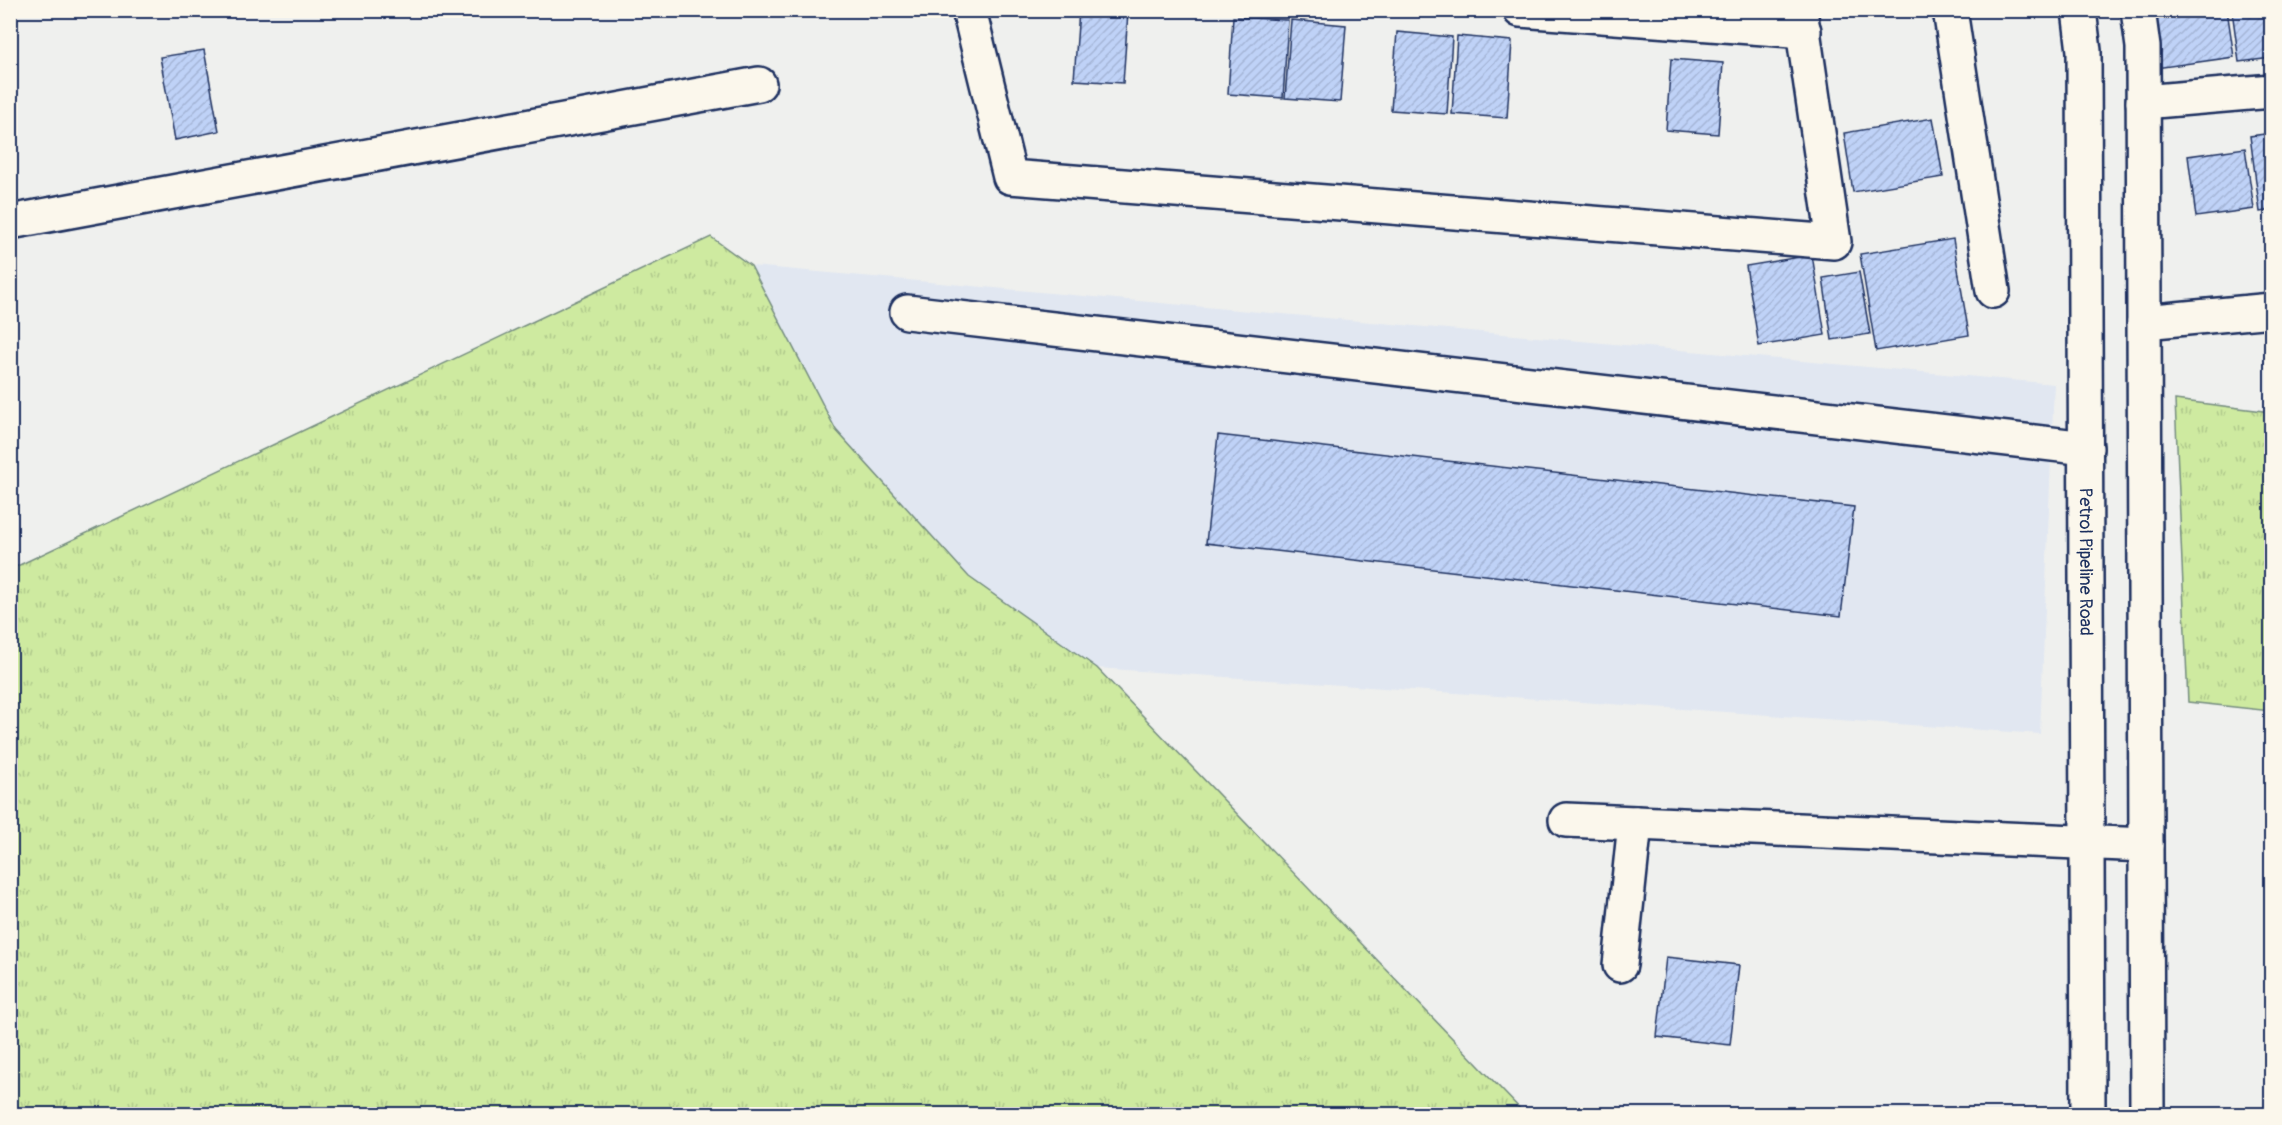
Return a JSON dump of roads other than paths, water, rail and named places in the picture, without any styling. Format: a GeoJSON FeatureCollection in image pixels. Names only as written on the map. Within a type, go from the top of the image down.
{"type":"FeatureCollection","features":[{"type":"Feature","properties":{"kind":"street"},"geometry":{"type":"LineString","coordinates":[[969,10],[1010,177],[1834,242],[1802,21],[1520,10]]}},
{"type":"Feature","properties":{"kind":"street"},"geometry":{"type":"LineString","coordinates":[[1950,10],[1993,291]]}},
{"type":"Feature","properties":{"kind":"street","name":"Petrol Pipeline Road"},"geometry":{"type":"LineString","coordinates":[[2079,10],[2084,51],[2088,1114]]}},
{"type":"Feature","properties":{"kind":"street"},"geometry":{"type":"LineString","coordinates":[[2138,10],[2144,47],[2147,1114]]}},
{"type":"Feature","properties":{"kind":"street"},"geometry":{"type":"LineString","coordinates":[[10,222],[759,84]]}},
{"type":"Feature","properties":{"kind":"street"},"geometry":{"type":"LineString","coordinates":[[2143,102],[2271,91]]}},
{"type":"Feature","properties":{"kind":"street"},"geometry":{"type":"LineString","coordinates":[[2144,322],[2271,310]]}},
{"type":"Feature","properties":{"kind":"street"},"geometry":{"type":"LineString","coordinates":[[908,312],[2086,448]]}},
{"type":"Feature","properties":{"kind":"street"},"geometry":{"type":"LineString","coordinates":[[1566,820],[2146,845]]}},
{"type":"Feature","properties":{"kind":"street"},"geometry":{"type":"LineString","coordinates":[[1620,965],[1635,823]]}}]}
